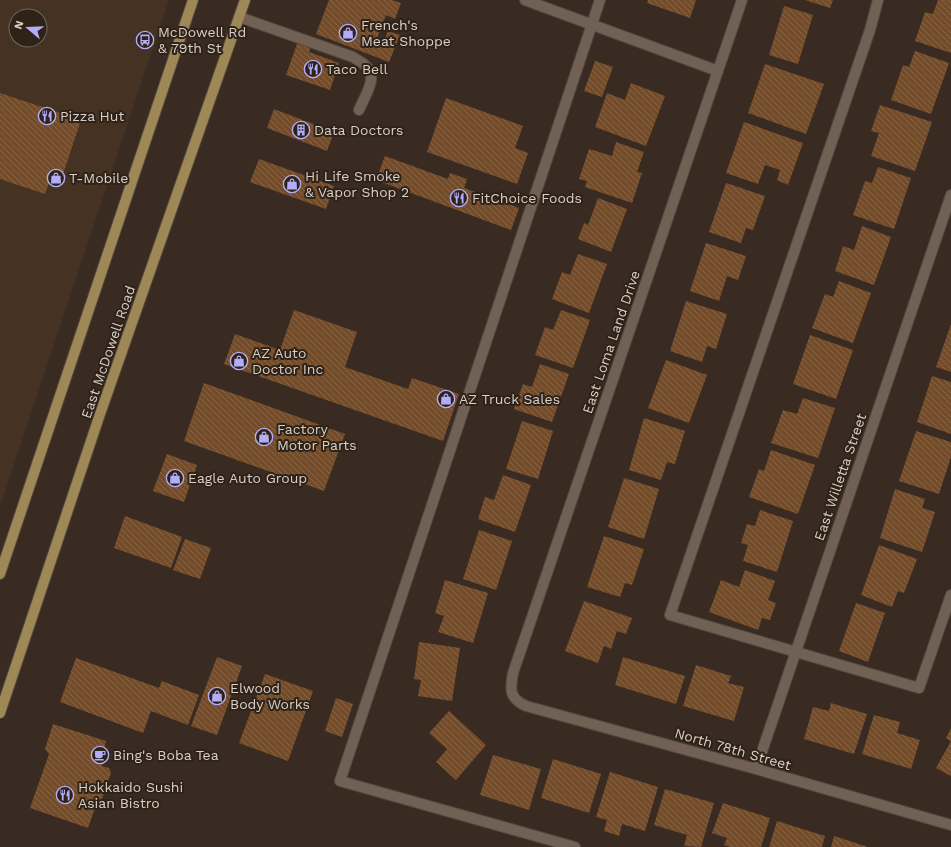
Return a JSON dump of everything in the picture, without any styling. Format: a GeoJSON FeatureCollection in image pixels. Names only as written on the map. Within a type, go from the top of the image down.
{"type":"FeatureCollection","features":[{"type":"Feature","properties":{"kind":"main road"},"geometry":{"type":"LineString","coordinates":[[0,574],[193,0]]}},
{"type":"Feature","properties":{"kind":"main road","name":"East McDowell Road"},"geometry":{"type":"LineString","coordinates":[[0,713],[102,410],[245,0]]}},
{"type":"Feature","properties":{"kind":"street"},"geometry":{"type":"LineString","coordinates":[[525,0],[540,3],[591,24],[718,71]]}},
{"type":"Feature","properties":{"kind":"street"},"geometry":{"type":"LineString","coordinates":[[575,847],[340,781],[600,0]]}},
{"type":"Feature","properties":{"kind":"street","name":"East Loma Land Drive"},"geometry":{"type":"LineString","coordinates":[[512,695],[511,685],[513,673],[742,0]]}},
{"type":"Feature","properties":{"kind":"street"},"geometry":{"type":"LineString","coordinates":[[878,0],[867,37],[670,615],[919,688],[951,595]]}},
{"type":"Feature","properties":{"kind":"street"},"geometry":{"type":"LineString","coordinates":[[239,17],[353,57],[367,67],[372,74],[372,82],[359,110]]}},
{"type":"Feature","properties":{"kind":"street","name":"East Willetta Street"},"geometry":{"type":"LineString","coordinates":[[756,769],[951,194]]}},
{"type":"Feature","properties":{"kind":"street","name":"North 78th Street"},"geometry":{"type":"LineString","coordinates":[[512,695],[517,702],[526,706],[756,769],[951,825]]}},
{"type":"Feature","properties":{"kind":"shaded area"},"geometry":{"type":"Polygon","coordinates":[[[0,0],[169,0],[0,507],[0,0]]]}},
{"type":"Feature","properties":{"kind":"building","name":"French's Meat Shoppe"},"geometry":{"type":"Polygon","coordinates":[[[329,0],[392,0],[401,3],[395,19],[386,15],[376,41],[383,44],[388,31],[400,35],[389,62],[316,34],[329,0]]]}},
{"type":"Feature","properties":{"kind":"building"},"geometry":{"type":"Polygon","coordinates":[[[648,0],[696,0],[690,18],[647,3],[648,0]]]}},
{"type":"Feature","properties":{"kind":"building"},"geometry":{"type":"Polygon","coordinates":[[[805,0],[833,0],[830,8],[805,0]]]}},
{"type":"Feature","properties":{"kind":"building"},"geometry":{"type":"Polygon","coordinates":[[[938,0],[951,0],[951,53],[915,41],[925,12],[933,14],[938,0]]]}},
{"type":"Feature","properties":{"kind":"building"},"geometry":{"type":"Polygon","coordinates":[[[784,6],[813,15],[798,64],[769,55],[784,6]]]}},
{"type":"Feature","properties":{"kind":"building","name":"Taco Bell"},"geometry":{"type":"Polygon","coordinates":[[[298,41],[311,46],[309,52],[339,63],[330,90],[286,75],[298,41]]]}},
{"type":"Feature","properties":{"kind":"building"},"geometry":{"type":"Polygon","coordinates":[[[915,51],[949,63],[931,114],[891,100],[903,65],[909,67],[915,51]]]}},
{"type":"Feature","properties":{"kind":"building"},"geometry":{"type":"Polygon","coordinates":[[[595,61],[613,67],[602,97],[584,91],[595,61]]]}},
{"type":"Feature","properties":{"kind":"building"},"geometry":{"type":"Polygon","coordinates":[[[765,64],[824,84],[806,134],[748,113],[765,64]]]}},
{"type":"Feature","properties":{"kind":"building"},"geometry":{"type":"Polygon","coordinates":[[[631,83],[665,96],[646,146],[595,127],[607,93],[625,100],[631,83]]]}},
{"type":"Feature","properties":{"kind":"building"},"geometry":{"type":"Polygon","coordinates":[[[0,93],[81,120],[59,186],[49,183],[45,194],[0,179],[0,93]]]}},
{"type":"Feature","properties":{"kind":"building"},"geometry":{"type":"Polygon","coordinates":[[[446,98],[523,126],[515,148],[528,153],[517,184],[427,152],[446,98]]]}},
{"type":"Feature","properties":{"kind":"building"},"geometry":{"type":"Polygon","coordinates":[[[880,105],[932,122],[915,171],[871,156],[879,133],[871,131],[880,105]]]}},
{"type":"Feature","properties":{"kind":"building","name":"Data Doctors"},"geometry":{"type":"Polygon","coordinates":[[[274,109],[334,132],[327,151],[267,128],[274,109]]]}},
{"type":"Feature","properties":{"kind":"building"},"geometry":{"type":"Polygon","coordinates":[[[744,122],[803,143],[788,185],[777,180],[780,170],[765,165],[758,184],[726,173],[744,122]]]}},
{"type":"Feature","properties":{"kind":"building"},"geometry":{"type":"Polygon","coordinates":[[[616,142],[644,152],[637,172],[642,173],[632,203],[585,187],[587,181],[579,179],[589,149],[612,156],[616,142]]]}},
{"type":"Feature","properties":{"kind":"building","name":"FitChoice Foods"},"geometry":{"type":"Polygon","coordinates":[[[385,156],[448,179],[450,173],[467,179],[464,188],[519,208],[511,230],[376,180],[385,156]]]}},
{"type":"Feature","properties":{"kind":"building","name":"Hi Life Smoke & Vapor Shop 2"},"geometry":{"type":"Polygon","coordinates":[[[259,159],[334,186],[326,209],[250,182],[259,159]]]}},
{"type":"Feature","properties":{"kind":"building"},"geometry":{"type":"Polygon","coordinates":[[[878,167],[911,178],[894,229],[853,215],[865,181],[872,183],[878,167]]]}},
{"type":"Feature","properties":{"kind":"building"},"geometry":{"type":"Polygon","coordinates":[[[726,183],[765,196],[753,230],[746,228],[741,243],[709,232],[726,183]]]}},
{"type":"Feature","properties":{"kind":"building"},"geometry":{"type":"Polygon","coordinates":[[[598,198],[627,209],[611,252],[578,239],[584,223],[588,225],[598,198]]]}},
{"type":"Feature","properties":{"kind":"building"},"geometry":{"type":"Polygon","coordinates":[[[862,226],[891,237],[874,285],[835,271],[843,246],[854,250],[862,226]]]}},
{"type":"Feature","properties":{"kind":"building"},"geometry":{"type":"Polygon","coordinates":[[[706,243],[746,256],[738,280],[727,276],[719,301],[690,291],[706,243]]]}},
{"type":"Feature","properties":{"kind":"building"},"geometry":{"type":"Polygon","coordinates":[[[578,254],[607,264],[589,313],[552,299],[562,272],[570,275],[578,254]]]}},
{"type":"Feature","properties":{"kind":"building"},"geometry":{"type":"Polygon","coordinates":[[[839,281],[871,293],[853,343],[812,328],[825,294],[833,297],[839,281]]]}},
{"type":"Feature","properties":{"kind":"building"},"geometry":{"type":"Polygon","coordinates":[[[686,301],[727,314],[716,349],[707,346],[702,362],[670,351],[686,301]]]}},
{"type":"Feature","properties":{"kind":"building"},"geometry":{"type":"Polygon","coordinates":[[[294,310],[357,332],[345,367],[408,389],[412,378],[459,394],[443,441],[224,364],[235,334],[280,350],[294,310]]]}},
{"type":"Feature","properties":{"kind":"building"},"geometry":{"type":"Polygon","coordinates":[[[561,310],[590,320],[573,368],[535,355],[545,327],[553,330],[561,310]]]}},
{"type":"Feature","properties":{"kind":"building"},"geometry":{"type":"Polygon","coordinates":[[[951,324],[951,372],[936,367],[951,324]]]}},
{"type":"Feature","properties":{"kind":"building"},"geometry":{"type":"Polygon","coordinates":[[[810,335],[853,350],[836,399],[793,384],[810,335]]]}},
{"type":"Feature","properties":{"kind":"building"},"geometry":{"type":"Polygon","coordinates":[[[666,360],[707,375],[689,423],[648,408],[666,360]]]}},
{"type":"Feature","properties":{"kind":"building"},"geometry":{"type":"Polygon","coordinates":[[[540,364],[569,374],[552,422],[514,409],[523,384],[532,387],[540,364]]]}},
{"type":"Feature","properties":{"kind":"building"},"geometry":{"type":"Polygon","coordinates":[[[932,376],[951,382],[951,434],[917,422],[932,376]]]}},
{"type":"Feature","properties":{"kind":"building","name":"Factory Motor Parts"},"geometry":{"type":"Polygon","coordinates":[[[204,383],[345,434],[324,491],[184,441],[204,383]]]}},
{"type":"Feature","properties":{"kind":"building"},"geometry":{"type":"Polygon","coordinates":[[[803,398],[835,408],[818,458],[771,443],[783,410],[797,414],[803,398]]]}},
{"type":"Feature","properties":{"kind":"building"},"geometry":{"type":"Polygon","coordinates":[[[644,418],[685,431],[675,464],[667,462],[661,480],[629,470],[644,418]]]}},
{"type":"Feature","properties":{"kind":"building"},"geometry":{"type":"Polygon","coordinates":[[[522,421],[553,431],[538,479],[506,469],[522,421]]]}},
{"type":"Feature","properties":{"kind":"building"},"geometry":{"type":"Polygon","coordinates":[[[916,431],[951,442],[951,457],[939,494],[899,481],[916,431]]]}},
{"type":"Feature","properties":{"kind":"building"},"geometry":{"type":"Polygon","coordinates":[[[771,450],[815,465],[798,514],[749,497],[759,469],[764,471],[771,450]]]}},
{"type":"Feature","properties":{"kind":"building","name":"Eagle Auto Group"},"geometry":{"type":"Polygon","coordinates":[[[167,454],[197,465],[184,502],[153,491],[167,454]]]}},
{"type":"Feature","properties":{"kind":"building"},"geometry":{"type":"Polygon","coordinates":[[[503,475],[531,485],[515,532],[478,519],[485,497],[494,500],[503,475]]]}},
{"type":"Feature","properties":{"kind":"building"},"geometry":{"type":"Polygon","coordinates":[[[624,478],[659,489],[644,539],[608,527],[624,478]]]}},
{"type":"Feature","properties":{"kind":"building"},"geometry":{"type":"Polygon","coordinates":[[[895,489],[925,499],[922,508],[935,512],[922,552],[880,538],[895,489]]]}},
{"type":"Feature","properties":{"kind":"building"},"geometry":{"type":"Polygon","coordinates":[[[760,510],[793,521],[777,572],[743,561],[748,545],[741,543],[747,524],[755,526],[760,510]]]}},
{"type":"Feature","properties":{"kind":"building"},"geometry":{"type":"Polygon","coordinates":[[[125,516],[182,537],[171,568],[114,548],[125,516]]]}},
{"type":"Feature","properties":{"kind":"building"},"geometry":{"type":"Polygon","coordinates":[[[479,530],[512,541],[496,590],[463,579],[479,530]]]}},
{"type":"Feature","properties":{"kind":"building"},"geometry":{"type":"Polygon","coordinates":[[[604,536],[644,549],[632,585],[625,583],[620,597],[587,587],[604,536]]]}},
{"type":"Feature","properties":{"kind":"building"},"geometry":{"type":"Polygon","coordinates":[[[185,539],[211,548],[200,579],[173,570],[185,539]]]}},
{"type":"Feature","properties":{"kind":"building"},"geometry":{"type":"Polygon","coordinates":[[[879,545],[917,559],[904,593],[898,591],[892,607],[861,595],[879,545]]]}},
{"type":"Feature","properties":{"kind":"building"},"geometry":{"type":"Polygon","coordinates":[[[745,570],[775,581],[768,600],[776,603],[770,620],[762,618],[758,630],[709,612],[721,580],[739,587],[745,570]]]}},
{"type":"Feature","properties":{"kind":"building"},"geometry":{"type":"Polygon","coordinates":[[[445,580],[488,593],[473,643],[438,632],[444,616],[435,613],[445,580]]]}},
{"type":"Feature","properties":{"kind":"building"},"geometry":{"type":"Polygon","coordinates":[[[584,601],[632,618],[626,634],[617,631],[611,649],[604,646],[598,663],[565,651],[584,601]]]}},
{"type":"Feature","properties":{"kind":"building"},"geometry":{"type":"Polygon","coordinates":[[[856,603],[885,613],[868,662],[839,651],[856,603]]]}},
{"type":"Feature","properties":{"kind":"building"},"geometry":{"type":"Polygon","coordinates":[[[419,642],[460,648],[452,701],[418,696],[421,680],[414,679],[419,642]]]}},
{"type":"Feature","properties":{"kind":"building","name":"Elwood Body Works"},"geometry":{"type":"Polygon","coordinates":[[[217,657],[242,666],[217,735],[191,726],[217,657]]]}},
{"type":"Feature","properties":{"kind":"building"},"geometry":{"type":"Polygon","coordinates":[[[623,657],[685,676],[676,704],[615,685],[623,657]]]}},
{"type":"Feature","properties":{"kind":"building"},"geometry":{"type":"Polygon","coordinates":[[[76,658],[159,688],[162,681],[199,695],[188,725],[151,711],[143,733],[60,702],[76,658]]]}},
{"type":"Feature","properties":{"kind":"building"},"geometry":{"type":"Polygon","coordinates":[[[696,665],[731,676],[728,683],[744,687],[734,721],[683,706],[696,665]]]}},
{"type":"Feature","properties":{"kind":"building"},"geometry":{"type":"Polygon","coordinates":[[[265,674],[313,691],[288,761],[239,743],[265,674]]]}},
{"type":"Feature","properties":{"kind":"building"},"geometry":{"type":"Polygon","coordinates":[[[336,698],[353,704],[342,737],[325,731],[336,698]]]}},
{"type":"Feature","properties":{"kind":"building"},"geometry":{"type":"Polygon","coordinates":[[[831,703],[867,714],[854,754],[804,739],[813,707],[829,711],[831,703]]]}},
{"type":"Feature","properties":{"kind":"building"},"geometry":{"type":"Polygon","coordinates":[[[449,711],[486,745],[456,780],[436,762],[447,749],[429,733],[449,711]]]}},
{"type":"Feature","properties":{"kind":"building"},"geometry":{"type":"Polygon","coordinates":[[[874,715],[900,722],[897,733],[920,740],[911,769],[862,754],[874,715]]]}},
{"type":"Feature","properties":{"kind":"building"},"geometry":{"type":"Polygon","coordinates":[[[53,724],[106,741],[104,749],[108,750],[102,766],[109,768],[111,773],[99,807],[95,808],[88,828],[30,808],[49,754],[45,749],[53,724]]]}},
{"type":"Feature","properties":{"kind":"building"},"geometry":{"type":"Polygon","coordinates":[[[951,728],[951,741],[946,738],[951,728]]]}},
{"type":"Feature","properties":{"kind":"building"},"geometry":{"type":"Polygon","coordinates":[[[951,741],[951,776],[936,768],[951,741]]]}},
{"type":"Feature","properties":{"kind":"building"},"geometry":{"type":"Polygon","coordinates":[[[493,755],[541,769],[529,810],[480,795],[493,755]]]}},
{"type":"Feature","properties":{"kind":"building"},"geometry":{"type":"Polygon","coordinates":[[[553,759],[601,774],[589,813],[541,798],[553,759]]]}},
{"type":"Feature","properties":{"kind":"building"},"geometry":{"type":"Polygon","coordinates":[[[610,772],[658,787],[645,831],[622,824],[619,836],[604,831],[607,820],[596,817],[610,772]]]}},
{"type":"Feature","properties":{"kind":"building"},"geometry":{"type":"Polygon","coordinates":[[[665,789],[714,803],[701,847],[684,846],[687,835],[654,825],[665,789]]]}},
{"type":"Feature","properties":{"kind":"building"},"geometry":{"type":"Polygon","coordinates":[[[723,803],[770,818],[761,847],[730,847],[724,845],[727,838],[712,833],[723,803]]]}},
{"type":"Feature","properties":{"kind":"building"},"geometry":{"type":"Polygon","coordinates":[[[777,821],[825,836],[822,847],[769,847],[777,821]]]}},
{"type":"Feature","properties":{"kind":"building"},"geometry":{"type":"Polygon","coordinates":[[[834,836],[868,847],[831,847],[834,836]]]}},
{"type":"Feature","properties":{"kind":"place","name":"French's Meat Shoppe"},"geometry":{"type":"Point","coordinates":[348,33]}},
{"type":"Feature","properties":{"kind":"place","name":"McDowell Rd & 79th St"},"geometry":{"type":"Point","coordinates":[145,40]}},
{"type":"Feature","properties":{"kind":"place","name":"Taco Bell"},"geometry":{"type":"Point","coordinates":[313,69]}},
{"type":"Feature","properties":{"kind":"place","name":"Pizza Hut"},"geometry":{"type":"Point","coordinates":[47,116]}},
{"type":"Feature","properties":{"kind":"place","name":"Data Doctors"},"geometry":{"type":"Point","coordinates":[301,130]}},
{"type":"Feature","properties":{"kind":"place","name":"T-Mobile"},"geometry":{"type":"Point","coordinates":[56,178]}},
{"type":"Feature","properties":{"kind":"place","name":"Hi Life Smoke & Vapor Shop 2"},"geometry":{"type":"Point","coordinates":[292,184]}},
{"type":"Feature","properties":{"kind":"place","name":"FitChoice Foods"},"geometry":{"type":"Point","coordinates":[459,198]}},
{"type":"Feature","properties":{"kind":"place","name":"AZ Auto Doctor Inc"},"geometry":{"type":"Point","coordinates":[239,361]}},
{"type":"Feature","properties":{"kind":"place","name":"AZ Truck Sales"},"geometry":{"type":"Point","coordinates":[446,399]}},
{"type":"Feature","properties":{"kind":"place","name":"Factory Motor Parts"},"geometry":{"type":"Point","coordinates":[264,437]}},
{"type":"Feature","properties":{"kind":"place","name":"Eagle Auto Group"},"geometry":{"type":"Point","coordinates":[175,478]}},
{"type":"Feature","properties":{"kind":"place","name":"Elwood Body Works"},"geometry":{"type":"Point","coordinates":[217,696]}},
{"type":"Feature","properties":{"kind":"place","name":"Bing's Boba Tea"},"geometry":{"type":"Point","coordinates":[100,755]}},
{"type":"Feature","properties":{"kind":"place","name":"Hokkaido Sushi Asian Bistro"},"geometry":{"type":"Point","coordinates":[65,795]}}]}
